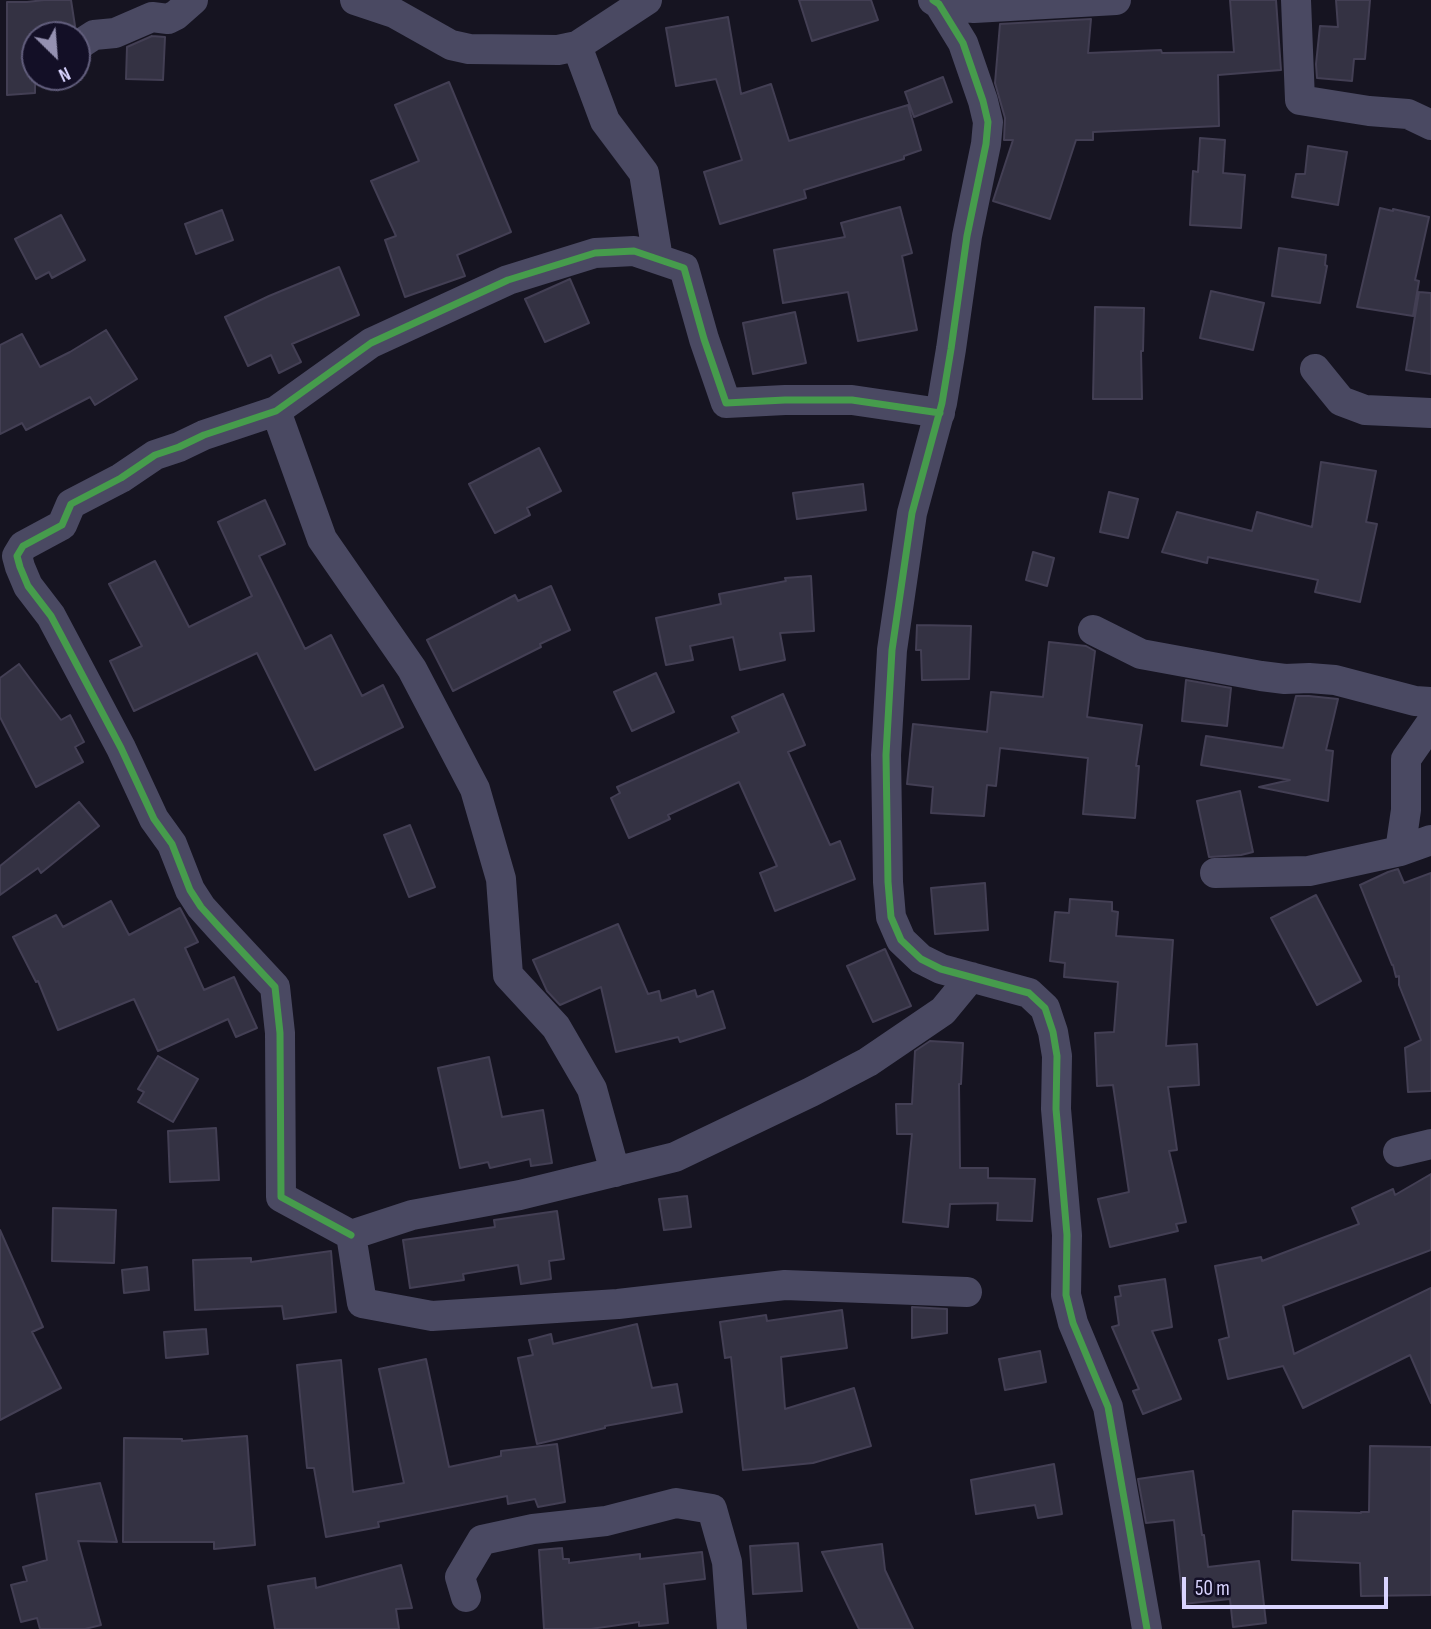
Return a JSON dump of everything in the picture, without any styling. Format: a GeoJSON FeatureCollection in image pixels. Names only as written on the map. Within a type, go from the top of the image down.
{"type":"FeatureCollection","features":[{"type":"Feature","properties":{"kind":"street"},"geometry":{"type":"LineString","coordinates":[[91,37],[115,33],[152,17],[168,19],[193,0]]}},
{"type":"Feature","properties":{"kind":"street"},"geometry":{"type":"LineString","coordinates":[[355,0],[394,13],[451,46],[469,49],[558,50],[577,46],[647,0]]}},
{"type":"Feature","properties":{"kind":"street"},"geometry":{"type":"LineString","coordinates":[[936,2],[974,8],[1116,0]]}},
{"type":"Feature","properties":{"kind":"street"},"geometry":{"type":"LineString","coordinates":[[1296,0],[1300,100],[1408,114],[1431,125]]}},
{"type":"Feature","properties":{"kind":"street"},"geometry":{"type":"LineString","coordinates":[[936,2],[963,43],[988,122],[967,236],[940,413],[912,513],[892,650],[886,755],[891,917],[901,940],[921,959],[941,969],[1029,993],[1045,1008],[1057,1056],[1056,1109],[1067,1235],[1066,1295],[1073,1323],[1108,1407],[1147,1629]]}},
{"type":"Feature","properties":{"kind":"street"},"geometry":{"type":"LineString","coordinates":[[963,43],[974,8]]}},
{"type":"Feature","properties":{"kind":"street"},"geometry":{"type":"LineString","coordinates":[[577,46],[605,121],[644,173],[658,259]]}},
{"type":"Feature","properties":{"kind":"street"},"geometry":{"type":"LineString","coordinates":[[940,413],[852,400],[726,403],[684,268],[634,251],[595,253],[508,280],[371,343],[276,411],[155,455],[121,478],[71,504],[62,525],[23,546],[17,556],[28,586],[51,616],[121,748],[154,818],[172,844],[191,890],[219,928],[275,987],[280,1033],[281,1197],[351,1235],[412,1215],[520,1195],[675,1157],[868,1062],[943,1011],[971,977]]}},
{"type":"Feature","properties":{"kind":"street"},"geometry":{"type":"LineString","coordinates":[[1315,369],[1341,401],[1365,410],[1431,413]]}},
{"type":"Feature","properties":{"kind":"street"},"geometry":{"type":"LineString","coordinates":[[276,411],[322,539],[412,669],[475,789],[501,879],[508,975],[556,1027],[592,1089],[615,1172]]}},
{"type":"Feature","properties":{"kind":"street"},"geometry":{"type":"LineString","coordinates":[[1093,630],[1141,654],[1261,676],[1335,680],[1415,701],[1431,702]]}},
{"type":"Feature","properties":{"kind":"street"},"geometry":{"type":"LineString","coordinates":[[1400,851],[1406,810],[1406,759],[1431,723]]}},
{"type":"Feature","properties":{"kind":"street"},"geometry":{"type":"LineString","coordinates":[[1215,873],[1309,871],[1400,851],[1431,840]]}},
{"type":"Feature","properties":{"kind":"street"},"geometry":{"type":"LineString","coordinates":[[1398,1152],[1431,1144]]}},
{"type":"Feature","properties":{"kind":"street"},"geometry":{"type":"LineString","coordinates":[[351,1235],[362,1303],[432,1316],[618,1304],[785,1285],[967,1292]]}},
{"type":"Feature","properties":{"kind":"street"},"geometry":{"type":"LineString","coordinates":[[466,1597],[460,1577],[482,1540],[533,1529],[606,1521],[676,1503],[712,1509],[727,1562],[732,1629]]}},
{"type":"Feature","properties":{"kind":"building"},"geometry":{"type":"Polygon","coordinates":[[[71,0],[74,21],[21,21],[21,91],[35,93],[7,95],[7,2],[71,0]]]}},
{"type":"Feature","properties":{"kind":"building"},"geometry":{"type":"Polygon","coordinates":[[[799,0],[871,0],[878,20],[812,41],[799,0]]]}},
{"type":"Feature","properties":{"kind":"building"},"geometry":{"type":"Polygon","coordinates":[[[1230,0],[1276,0],[1281,70],[1218,75],[1219,126],[1093,132],[1093,140],[1076,140],[1050,219],[993,201],[1013,140],[1004,140],[1005,118],[995,83],[1000,24],[1091,19],[1088,53],[1161,50],[1162,53],[1234,52],[1230,0]]]}},
{"type":"Feature","properties":{"kind":"building"},"geometry":{"type":"Polygon","coordinates":[[[1336,0],[1370,0],[1365,59],[1354,59],[1352,81],[1317,78],[1320,26],[1338,27],[1336,0]]]}},
{"type":"Feature","properties":{"kind":"building"},"geometry":{"type":"Polygon","coordinates":[[[728,17],[741,94],[771,84],[789,141],[908,105],[921,150],[904,156],[904,159],[804,190],[806,198],[720,224],[704,172],[742,160],[716,79],[676,86],[666,28],[728,17]]]}},
{"type":"Feature","properties":{"kind":"building"},"geometry":{"type":"Polygon","coordinates":[[[152,36],[165,37],[163,80],[126,79],[127,47],[152,36]]]}},
{"type":"Feature","properties":{"kind":"building"},"geometry":{"type":"Polygon","coordinates":[[[943,77],[952,102],[914,117],[905,92],[943,77]]]}},
{"type":"Feature","properties":{"kind":"building"},"geometry":{"type":"Polygon","coordinates":[[[449,82],[511,232],[457,255],[465,276],[405,297],[385,240],[396,236],[371,181],[419,161],[395,105],[449,82]]]}},
{"type":"Feature","properties":{"kind":"building"},"geometry":{"type":"Polygon","coordinates":[[[1200,138],[1225,140],[1223,173],[1245,175],[1241,228],[1190,225],[1193,171],[1198,172],[1200,138]]]}},
{"type":"Feature","properties":{"kind":"building"},"geometry":{"type":"Polygon","coordinates":[[[1308,146],[1347,152],[1338,205],[1292,197],[1296,174],[1305,174],[1308,146]]]}},
{"type":"Feature","properties":{"kind":"building"},"geometry":{"type":"Polygon","coordinates":[[[900,207],[912,253],[902,256],[917,330],[858,341],[848,292],[783,303],[774,250],[845,237],[841,223],[900,207]]]}},
{"type":"Feature","properties":{"kind":"building"},"geometry":{"type":"Polygon","coordinates":[[[1380,208],[1429,217],[1415,280],[1419,281],[1413,316],[1357,307],[1380,208]]]}},
{"type":"Feature","properties":{"kind":"building"},"geometry":{"type":"Polygon","coordinates":[[[222,210],[233,240],[196,254],[185,224],[222,210]]]}},
{"type":"Feature","properties":{"kind":"building"},"geometry":{"type":"Polygon","coordinates":[[[61,215],[85,260],[52,278],[49,272],[36,279],[15,239],[61,215]]]}},
{"type":"Feature","properties":{"kind":"building"},"geometry":{"type":"Polygon","coordinates":[[[1279,248],[1326,255],[1327,266],[1320,303],[1272,296],[1279,248]]]}},
{"type":"Feature","properties":{"kind":"building"},"geometry":{"type":"Polygon","coordinates":[[[339,267],[359,315],[292,344],[301,362],[279,373],[271,355],[248,366],[225,317],[339,267]]]}},
{"type":"Feature","properties":{"kind":"building"},"geometry":{"type":"Polygon","coordinates":[[[570,279],[589,323],[545,342],[525,299],[570,279]]]}},
{"type":"Feature","properties":{"kind":"building"},"geometry":{"type":"Polygon","coordinates":[[[1211,291],[1264,303],[1253,350],[1200,338],[1211,291]]]}},
{"type":"Feature","properties":{"kind":"building"},"geometry":{"type":"Polygon","coordinates":[[[1419,292],[1431,293],[1431,374],[1406,370],[1419,292]]]}},
{"type":"Feature","properties":{"kind":"building"},"geometry":{"type":"Polygon","coordinates":[[[1095,307],[1144,308],[1142,399],[1093,399],[1095,307]]]}},
{"type":"Feature","properties":{"kind":"building"},"geometry":{"type":"Polygon","coordinates":[[[795,312],[806,363],[753,374],[743,323],[795,312]]]}},
{"type":"Feature","properties":{"kind":"building"},"geometry":{"type":"Polygon","coordinates":[[[106,330],[137,379],[95,405],[90,397],[26,430],[22,423],[0,434],[0,345],[22,334],[40,367],[106,330]]]}},
{"type":"Feature","properties":{"kind":"building"},"geometry":{"type":"Polygon","coordinates":[[[539,448],[561,491],[527,508],[530,515],[495,533],[469,484],[539,448]]]}},
{"type":"Feature","properties":{"kind":"building"},"geometry":{"type":"Polygon","coordinates":[[[1321,462],[1376,471],[1366,522],[1377,524],[1360,602],[1315,592],[1318,580],[1208,557],[1207,563],[1162,552],[1177,512],[1252,531],[1257,512],[1312,527],[1321,462]]]}},
{"type":"Feature","properties":{"kind":"building"},"geometry":{"type":"Polygon","coordinates":[[[863,484],[866,510],[797,519],[793,493],[863,484]]]}},
{"type":"Feature","properties":{"kind":"building"},"geometry":{"type":"Polygon","coordinates":[[[1109,492],[1138,499],[1128,538],[1100,532],[1109,492]]]}},
{"type":"Feature","properties":{"kind":"building"},"geometry":{"type":"Polygon","coordinates":[[[265,500],[285,544],[259,556],[305,649],[331,635],[362,696],[383,685],[403,727],[315,770],[257,653],[134,711],[110,661],[142,646],[109,584],[155,561],[189,627],[252,596],[218,522],[265,500]]]}},
{"type":"Feature","properties":{"kind":"building"},"geometry":{"type":"Polygon","coordinates":[[[1033,552],[1054,558],[1047,586],[1026,580],[1033,552]]]}},
{"type":"Feature","properties":{"kind":"building"},"geometry":{"type":"Polygon","coordinates":[[[811,576],[814,631],[780,633],[785,660],[740,670],[733,637],[690,646],[693,660],[666,665],[656,618],[721,604],[719,594],[786,581],[785,578],[811,576]]]}},
{"type":"Feature","properties":{"kind":"building"},"geometry":{"type":"Polygon","coordinates":[[[551,586],[570,630],[453,691],[427,640],[515,595],[518,601],[551,586]]]}},
{"type":"Feature","properties":{"kind":"building"},"geometry":{"type":"Polygon","coordinates":[[[917,625],[971,626],[969,679],[922,680],[921,650],[916,650],[917,625]]]}},
{"type":"Feature","properties":{"kind":"building"},"geometry":{"type":"Polygon","coordinates":[[[1049,642],[1086,646],[1095,651],[1087,717],[1142,725],[1136,766],[1139,766],[1135,818],[1083,814],[1088,758],[1000,748],[996,786],[987,785],[984,816],[931,813],[933,787],[907,784],[913,724],[987,732],[991,692],[1043,697],[1049,642]]]}},
{"type":"Feature","properties":{"kind":"building"},"geometry":{"type":"Polygon","coordinates":[[[19,664],[61,720],[70,715],[84,742],[75,747],[83,762],[36,787],[0,717],[0,678],[19,664]]]}},
{"type":"Feature","properties":{"kind":"building"},"geometry":{"type":"Polygon","coordinates":[[[656,673],[674,712],[632,731],[614,692],[656,673]]]}},
{"type":"Feature","properties":{"kind":"building"},"geometry":{"type":"Polygon","coordinates":[[[1186,680],[1231,688],[1227,726],[1182,721],[1186,680]]]}},
{"type":"Feature","properties":{"kind":"building"},"geometry":{"type":"Polygon","coordinates":[[[783,694],[805,745],[788,752],[830,845],[840,841],[855,879],[775,911],[760,873],[777,866],[739,782],[668,815],[670,819],[629,838],[611,798],[620,793],[617,787],[739,732],[732,717],[783,694]]]}},
{"type":"Feature","properties":{"kind":"building"},"geometry":{"type":"Polygon","coordinates":[[[1296,696],[1338,699],[1326,750],[1333,751],[1328,801],[1259,787],[1290,780],[1201,765],[1206,736],[1283,748],[1296,696]]]}},
{"type":"Feature","properties":{"kind":"building"},"geometry":{"type":"Polygon","coordinates":[[[1240,791],[1253,852],[1209,857],[1197,801],[1240,791]]]}},
{"type":"Feature","properties":{"kind":"building"},"geometry":{"type":"Polygon","coordinates":[[[79,802],[99,826],[41,873],[38,868],[0,895],[0,866],[79,802]]]}},
{"type":"Feature","properties":{"kind":"building"},"geometry":{"type":"Polygon","coordinates":[[[410,825],[435,887],[409,897],[384,835],[410,825]]]}},
{"type":"Feature","properties":{"kind":"building"},"geometry":{"type":"Polygon","coordinates":[[[1398,869],[1404,883],[1431,873],[1431,1091],[1408,1092],[1405,1048],[1421,1040],[1399,985],[1399,976],[1396,977],[1360,885],[1398,869]]]}},
{"type":"Feature","properties":{"kind":"building"},"geometry":{"type":"Polygon","coordinates":[[[985,883],[988,930],[935,934],[931,888],[985,883]]]}},
{"type":"Feature","properties":{"kind":"building"},"geometry":{"type":"Polygon","coordinates":[[[1316,895],[1361,981],[1317,1005],[1271,918],[1316,895]]]}},
{"type":"Feature","properties":{"kind":"building"},"geometry":{"type":"Polygon","coordinates":[[[1070,899],[1112,902],[1112,911],[1118,912],[1116,936],[1173,940],[1166,1046],[1197,1044],[1199,1085],[1168,1087],[1177,1150],[1169,1151],[1186,1222],[1176,1224],[1178,1231],[1110,1247],[1098,1199],[1129,1192],[1113,1085],[1097,1086],[1095,1033],[1114,1032],[1118,982],[1064,977],[1065,963],[1050,961],[1055,912],[1069,913],[1070,899]]]}},
{"type":"Feature","properties":{"kind":"building"},"geometry":{"type":"Polygon","coordinates":[[[111,901],[129,935],[180,908],[198,942],[185,948],[204,990],[234,977],[257,1028],[236,1037],[228,1019],[158,1051],[134,999],[58,1030],[38,981],[36,982],[13,937],[56,915],[63,927],[111,901]]]}},
{"type":"Feature","properties":{"kind":"building"},"geometry":{"type":"Polygon","coordinates":[[[618,924],[648,994],[659,991],[661,1001],[695,990],[697,997],[713,991],[725,1028],[680,1042],[678,1037],[616,1052],[601,987],[560,1005],[547,991],[533,960],[618,924]]]}},
{"type":"Feature","properties":{"kind":"building"},"geometry":{"type":"Polygon","coordinates":[[[885,949],[911,1006],[873,1022],[847,966],[885,949]]]}},
{"type":"Feature","properties":{"kind":"building"},"geometry":{"type":"Polygon","coordinates":[[[930,1041],[963,1043],[959,1084],[960,1168],[988,1168],[988,1178],[1035,1179],[1032,1221],[997,1220],[998,1203],[950,1204],[948,1227],[903,1222],[912,1134],[897,1134],[896,1104],[912,1104],[915,1051],[930,1041]]]}},
{"type":"Feature","properties":{"kind":"building"},"geometry":{"type":"Polygon","coordinates":[[[158,1056],[198,1079],[173,1122],[138,1102],[144,1092],[138,1089],[158,1056]]]}},
{"type":"Feature","properties":{"kind":"building"},"geometry":{"type":"Polygon","coordinates":[[[489,1057],[502,1117],[543,1110],[552,1163],[531,1166],[530,1159],[490,1168],[488,1162],[460,1168],[438,1068],[489,1057]]]}},
{"type":"Feature","properties":{"kind":"building"},"geometry":{"type":"Polygon","coordinates":[[[216,1128],[219,1180],[170,1182],[168,1131],[216,1128]]]}},
{"type":"Feature","properties":{"kind":"building"},"geometry":{"type":"Polygon","coordinates":[[[1431,1174],[1431,1250],[1283,1306],[1294,1354],[1431,1288],[1431,1403],[1410,1355],[1303,1408],[1283,1366],[1228,1379],[1219,1340],[1229,1337],[1215,1266],[1261,1257],[1262,1261],[1359,1224],[1352,1208],[1393,1189],[1395,1195],[1431,1174]]]}},
{"type":"Feature","properties":{"kind":"building"},"geometry":{"type":"Polygon","coordinates":[[[687,1196],[691,1227],[664,1230],[659,1199],[687,1196]]]}},
{"type":"Feature","properties":{"kind":"building"},"geometry":{"type":"Polygon","coordinates":[[[53,1208],[116,1210],[114,1263],[52,1261],[53,1208]]]}},
{"type":"Feature","properties":{"kind":"building"},"geometry":{"type":"Polygon","coordinates":[[[557,1211],[564,1259],[549,1261],[551,1279],[521,1284],[518,1265],[463,1274],[464,1280],[410,1288],[403,1240],[495,1227],[494,1220],[557,1211]]]}},
{"type":"Feature","properties":{"kind":"building"},"geometry":{"type":"Polygon","coordinates":[[[0,1230],[43,1327],[32,1332],[61,1388],[0,1420],[0,1230]]]}},
{"type":"Feature","properties":{"kind":"building"},"geometry":{"type":"Polygon","coordinates":[[[331,1251],[336,1312],[284,1319],[282,1306],[195,1310],[193,1260],[251,1258],[251,1262],[331,1251]]]}},
{"type":"Feature","properties":{"kind":"building"},"geometry":{"type":"Polygon","coordinates":[[[147,1267],[149,1290],[124,1293],[122,1270],[147,1267]]]}},
{"type":"Feature","properties":{"kind":"building"},"geometry":{"type":"Polygon","coordinates":[[[1165,1279],[1172,1327],[1152,1331],[1181,1399],[1143,1414],[1133,1391],[1139,1389],[1112,1327],[1119,1325],[1115,1297],[1121,1296],[1119,1286],[1165,1279]]]}},
{"type":"Feature","properties":{"kind":"building"},"geometry":{"type":"Polygon","coordinates":[[[912,1307],[947,1309],[947,1333],[912,1338],[912,1307]]]}},
{"type":"Feature","properties":{"kind":"building"},"geometry":{"type":"Polygon","coordinates":[[[842,1310],[847,1348],[781,1357],[785,1409],[854,1388],[871,1446],[813,1463],[743,1470],[731,1357],[725,1358],[720,1322],[766,1315],[767,1321],[842,1310]]]}},
{"type":"Feature","properties":{"kind":"building"},"geometry":{"type":"Polygon","coordinates":[[[637,1324],[652,1388],[677,1384],[682,1412],[605,1426],[537,1444],[518,1358],[533,1355],[529,1340],[551,1334],[553,1344],[637,1324]]]}},
{"type":"Feature","properties":{"kind":"building"},"geometry":{"type":"Polygon","coordinates":[[[206,1329],[208,1354],[166,1358],[164,1332],[206,1329]]]}},
{"type":"Feature","properties":{"kind":"building"},"geometry":{"type":"Polygon","coordinates":[[[1040,1351],[1046,1382],[1005,1390],[999,1359],[1040,1351]]]}},
{"type":"Feature","properties":{"kind":"building"},"geometry":{"type":"Polygon","coordinates":[[[426,1359],[449,1467],[501,1456],[501,1451],[557,1444],[565,1502],[538,1507],[535,1499],[508,1504],[507,1496],[378,1522],[379,1527],[326,1537],[314,1468],[307,1468],[297,1365],[341,1360],[353,1492],[404,1483],[379,1369],[426,1359]]]}},
{"type":"Feature","properties":{"kind":"building"},"geometry":{"type":"Polygon","coordinates":[[[247,1436],[255,1545],[214,1549],[214,1542],[123,1542],[124,1438],[182,1441],[247,1436]]]}},
{"type":"Feature","properties":{"kind":"building"},"geometry":{"type":"Polygon","coordinates":[[[1370,1446],[1431,1447],[1431,1595],[1361,1596],[1360,1563],[1292,1560],[1293,1511],[1369,1512],[1370,1446]]]}},
{"type":"Feature","properties":{"kind":"building"},"geometry":{"type":"Polygon","coordinates":[[[1054,1464],[1062,1514],[1038,1518],[1035,1505],[976,1514],[971,1480],[1054,1464]]]}},
{"type":"Feature","properties":{"kind":"building"},"geometry":{"type":"Polygon","coordinates":[[[1193,1471],[1208,1567],[1259,1561],[1266,1623],[1233,1627],[1230,1599],[1183,1604],[1174,1520],[1146,1523],[1138,1479],[1193,1471]]]}},
{"type":"Feature","properties":{"kind":"building"},"geometry":{"type":"Polygon","coordinates":[[[100,1483],[117,1542],[78,1541],[101,1625],[85,1629],[40,1629],[37,1618],[21,1622],[11,1585],[27,1581],[23,1567],[47,1560],[36,1494],[100,1483]]]}},
{"type":"Feature","properties":{"kind":"building"},"geometry":{"type":"Polygon","coordinates":[[[798,1543],[802,1591],[753,1594],[750,1546],[798,1543]]]}},
{"type":"Feature","properties":{"kind":"building"},"geometry":{"type":"Polygon","coordinates":[[[882,1544],[885,1570],[913,1629],[859,1629],[822,1552],[882,1544]]]}},
{"type":"Feature","properties":{"kind":"building"},"geometry":{"type":"Polygon","coordinates":[[[562,1548],[563,1559],[569,1559],[569,1563],[640,1554],[640,1559],[702,1552],[705,1579],[664,1584],[668,1623],[639,1626],[639,1622],[591,1629],[544,1629],[539,1550],[562,1548]]]}},
{"type":"Feature","properties":{"kind":"building"},"geometry":{"type":"Polygon","coordinates":[[[401,1565],[412,1608],[396,1609],[399,1629],[275,1629],[268,1586],[315,1578],[316,1588],[401,1565]]]}},
{"type":"Feature","properties":{"kind":"cycle path"},"geometry":{"type":"LineString","coordinates":[[933,0],[939,4],[963,43],[988,122],[967,236],[942,403],[912,513],[892,650],[886,755],[891,917],[901,940],[921,959],[941,969],[1029,993],[1045,1008],[1057,1056],[1056,1109],[1067,1235],[1066,1295],[1073,1323],[1108,1407],[1147,1629]]}},
{"type":"Feature","properties":{"kind":"cycle path"},"geometry":{"type":"LineString","coordinates":[[351,1235],[281,1197],[280,1033],[275,987],[201,907],[190,890],[172,844],[154,819],[121,748],[51,616],[28,586],[17,556],[23,546],[62,525],[71,504],[121,478],[155,455],[276,411],[371,343],[508,280],[595,253],[634,251],[684,268],[726,403],[852,400],[940,413]]}}]}
